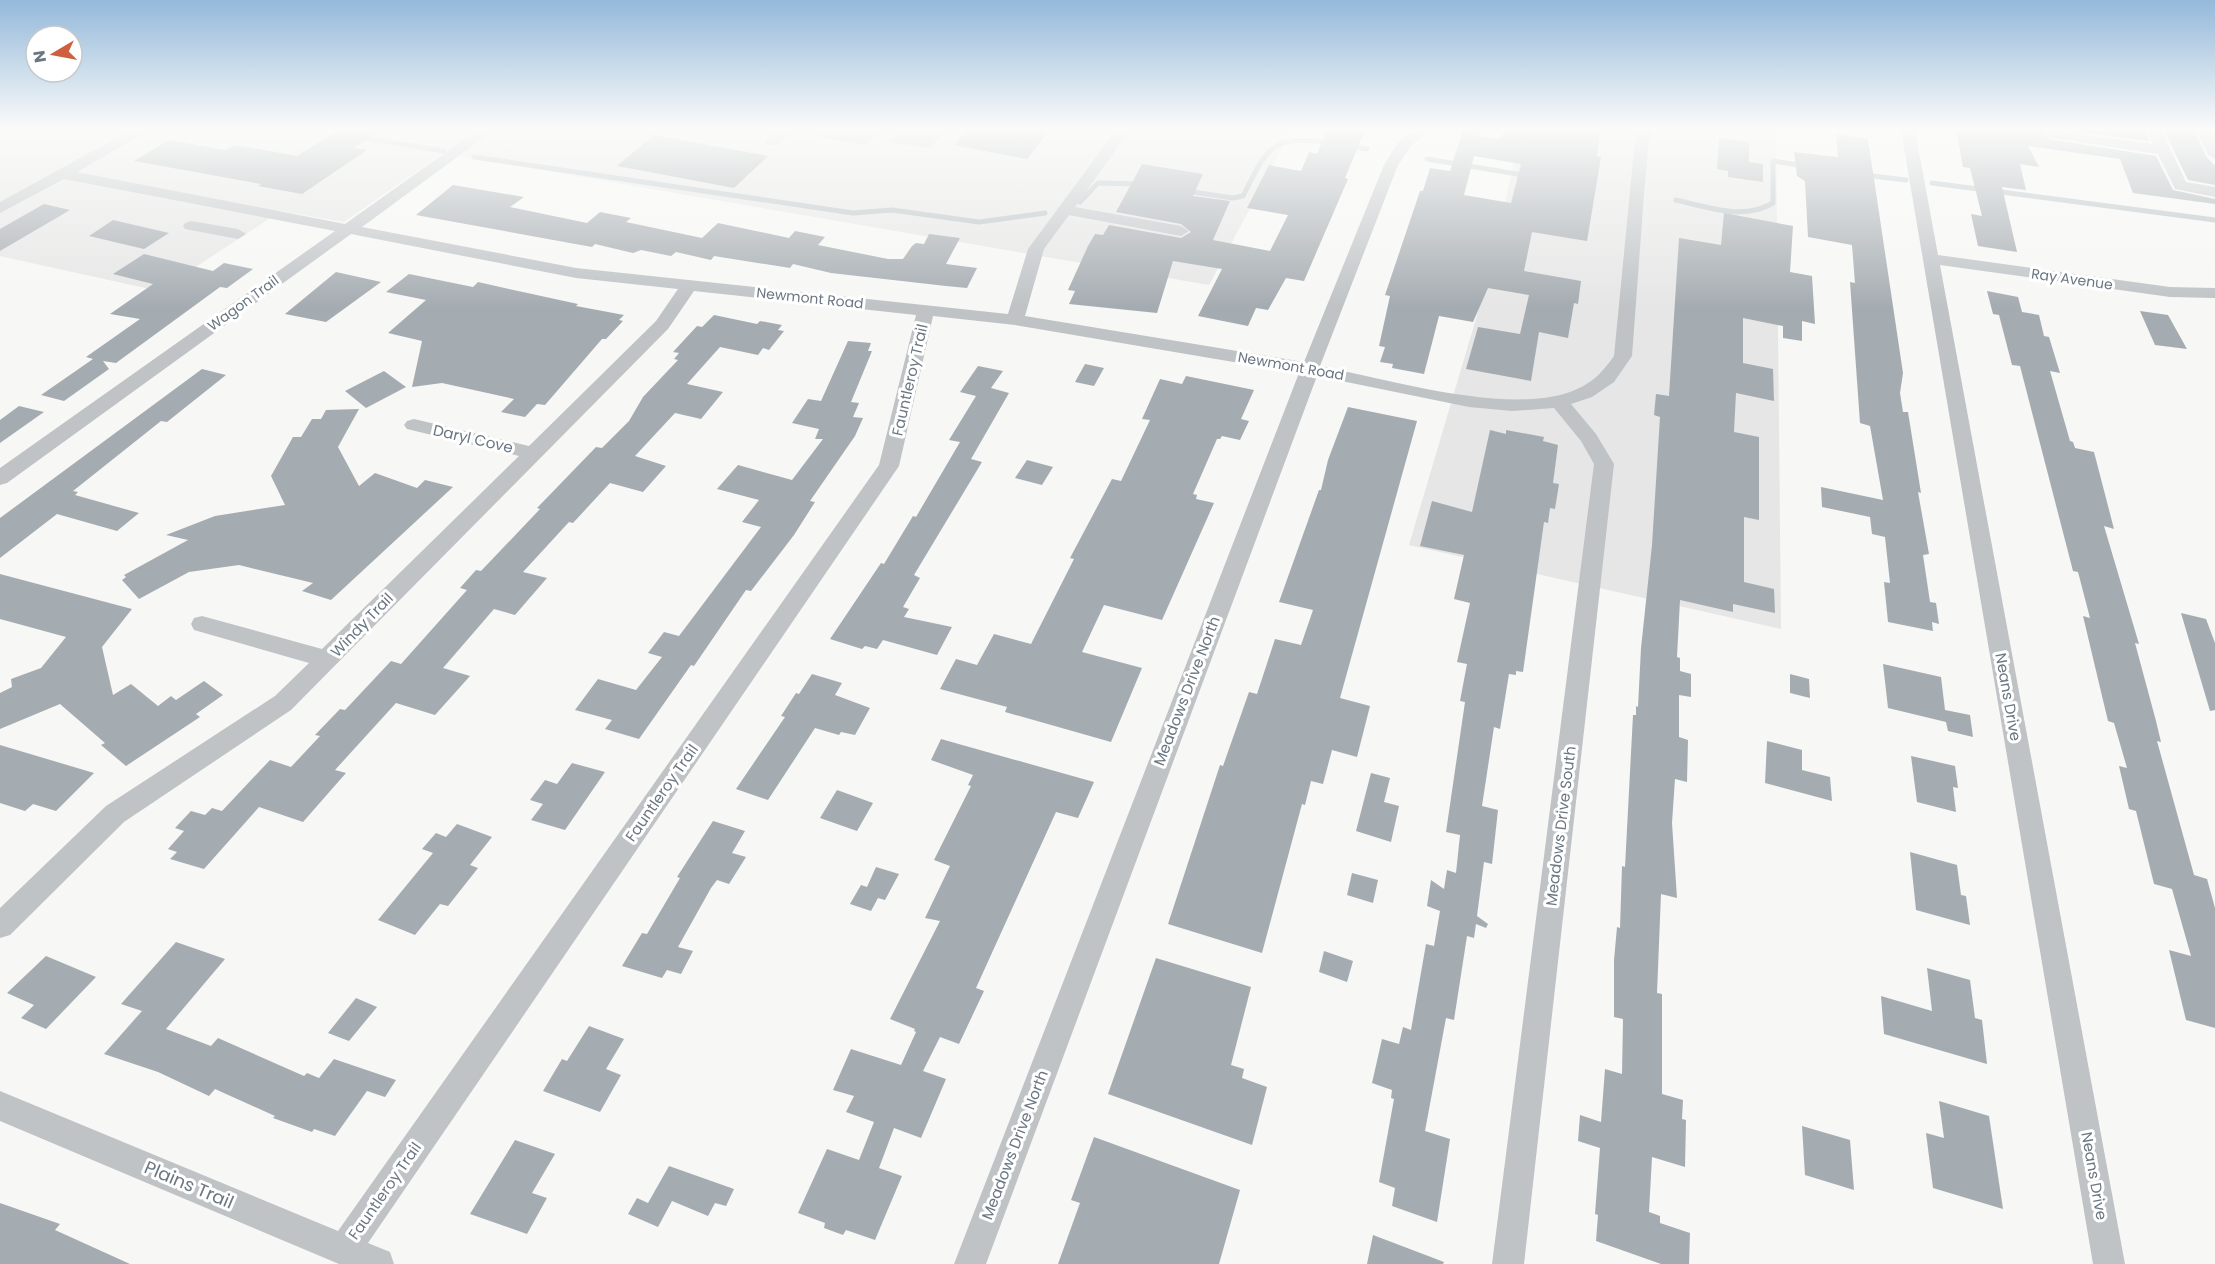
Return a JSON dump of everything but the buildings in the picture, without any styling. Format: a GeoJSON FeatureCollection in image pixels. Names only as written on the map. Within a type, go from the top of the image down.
{"type":"FeatureCollection","features":[{"type":"Feature","properties":{"kind":"street"},"geometry":{"type":"LineString","coordinates":[[0,208],[35,189]]}},
{"type":"Feature","properties":{"kind":"street","name":"Newmont Road"},"geometry":{"type":"LineString","coordinates":[[139,189],[576,273],[1015,320],[1310,369],[1469,401],[1512,405],[1559,402],[1586,393],[1607,378],[1623,356],[1637,189]]}},
{"type":"Feature","properties":{"kind":"street","name":"Wagon Trail"},"geometry":{"type":"LineString","coordinates":[[0,478],[404,189]]}},
{"type":"Feature","properties":{"kind":"street"},"geometry":{"type":"LineString","coordinates":[[1015,320],[1036,249],[1080,189]]}},
{"type":"Feature","properties":{"kind":"street","name":"Meadows Drive North"},"geometry":{"type":"LineString","coordinates":[[970,1264],[1310,369],[1381,189]]}},
{"type":"Feature","properties":{"kind":"street","name":"Neans Drive"},"geometry":{"type":"LineString","coordinates":[[1918,189],[2109,1264]]}},
{"type":"Feature","properties":{"kind":"street"},"geometry":{"type":"LineString","coordinates":[[2197,189],[2215,192]]}},
{"type":"Feature","properties":{"kind":"street"},"geometry":{"type":"LineString","coordinates":[[216,230],[246,210]]}},
{"type":"Feature","properties":{"kind":"street"},"geometry":{"type":"LineString","coordinates":[[1065,210],[1181,231]]}},
{"type":"Feature","properties":{"kind":"street"},"geometry":{"type":"LineString","coordinates":[[191,226],[238,234]]}},
{"type":"Feature","properties":{"kind":"street","name":"Ray Avenue"},"geometry":{"type":"LineString","coordinates":[[1930,259],[2170,292],[2215,293]]}},
{"type":"Feature","properties":{"kind":"street","name":"Windy Trail"},"geometry":{"type":"LineString","coordinates":[[0,926],[115,814],[283,703],[329,660],[663,325],[690,285]]}},
{"type":"Feature","properties":{"kind":"street","name":"Fauntleroy Trail"},"geometry":{"type":"LineString","coordinates":[[344,1250],[889,466],[902,424],[919,333],[926,311]]}},
{"type":"Feature","properties":{"kind":"street","name":"Meadows Drive South"},"geometry":{"type":"LineString","coordinates":[[1508,1264],[1604,464],[1589,438],[1559,402]]}},
{"type":"Feature","properties":{"kind":"street","name":"Daryl Cove"},"geometry":{"type":"LineString","coordinates":[[414,425],[533,453]]}},
{"type":"Feature","properties":{"kind":"street"},"geometry":{"type":"LineString","coordinates":[[202,624],[329,660]]}},
{"type":"Feature","properties":{"kind":"street","name":"Plains Trail"},"geometry":{"type":"LineString","coordinates":[[0,1106],[378,1264]]}},
{"type":"Feature","properties":{"kind":"shaded area"},"geometry":{"type":"Polygon","coordinates":[[[0,189],[391,189],[344,222],[281,211],[159,291],[0,256],[0,189]]]}},
{"type":"Feature","properties":{"kind":"shaded area"},"geometry":{"type":"Polygon","coordinates":[[[652,189],[1260,189],[1209,285],[652,189]]]}},
{"type":"Feature","properties":{"kind":"shaded area"},"geometry":{"type":"Polygon","coordinates":[[[1508,189],[1777,189],[1781,629],[1409,545],[1489,275],[1508,189]]]}},
{"type":"Feature","properties":{"kind":"waterway"},"geometry":{"type":"LineString","coordinates":[[690,189],[853,213],[892,210],[979,222],[1045,213]]}},
{"type":"Feature","properties":{"kind":"waterway"},"geometry":{"type":"LineString","coordinates":[[1080,202],[1092,189]]}},
{"type":"Feature","properties":{"kind":"waterway"},"geometry":{"type":"LineString","coordinates":[[1186,191],[1233,198],[1243,196],[1247,189]]}},
{"type":"Feature","properties":{"kind":"waterway"},"geometry":{"type":"LineString","coordinates":[[1676,200],[1725,211],[1750,211],[1773,203],[1773,189]]}},
{"type":"Feature","properties":{"kind":"waterway"},"geometry":{"type":"LineString","coordinates":[[1978,189],[2215,220]]}}]}
